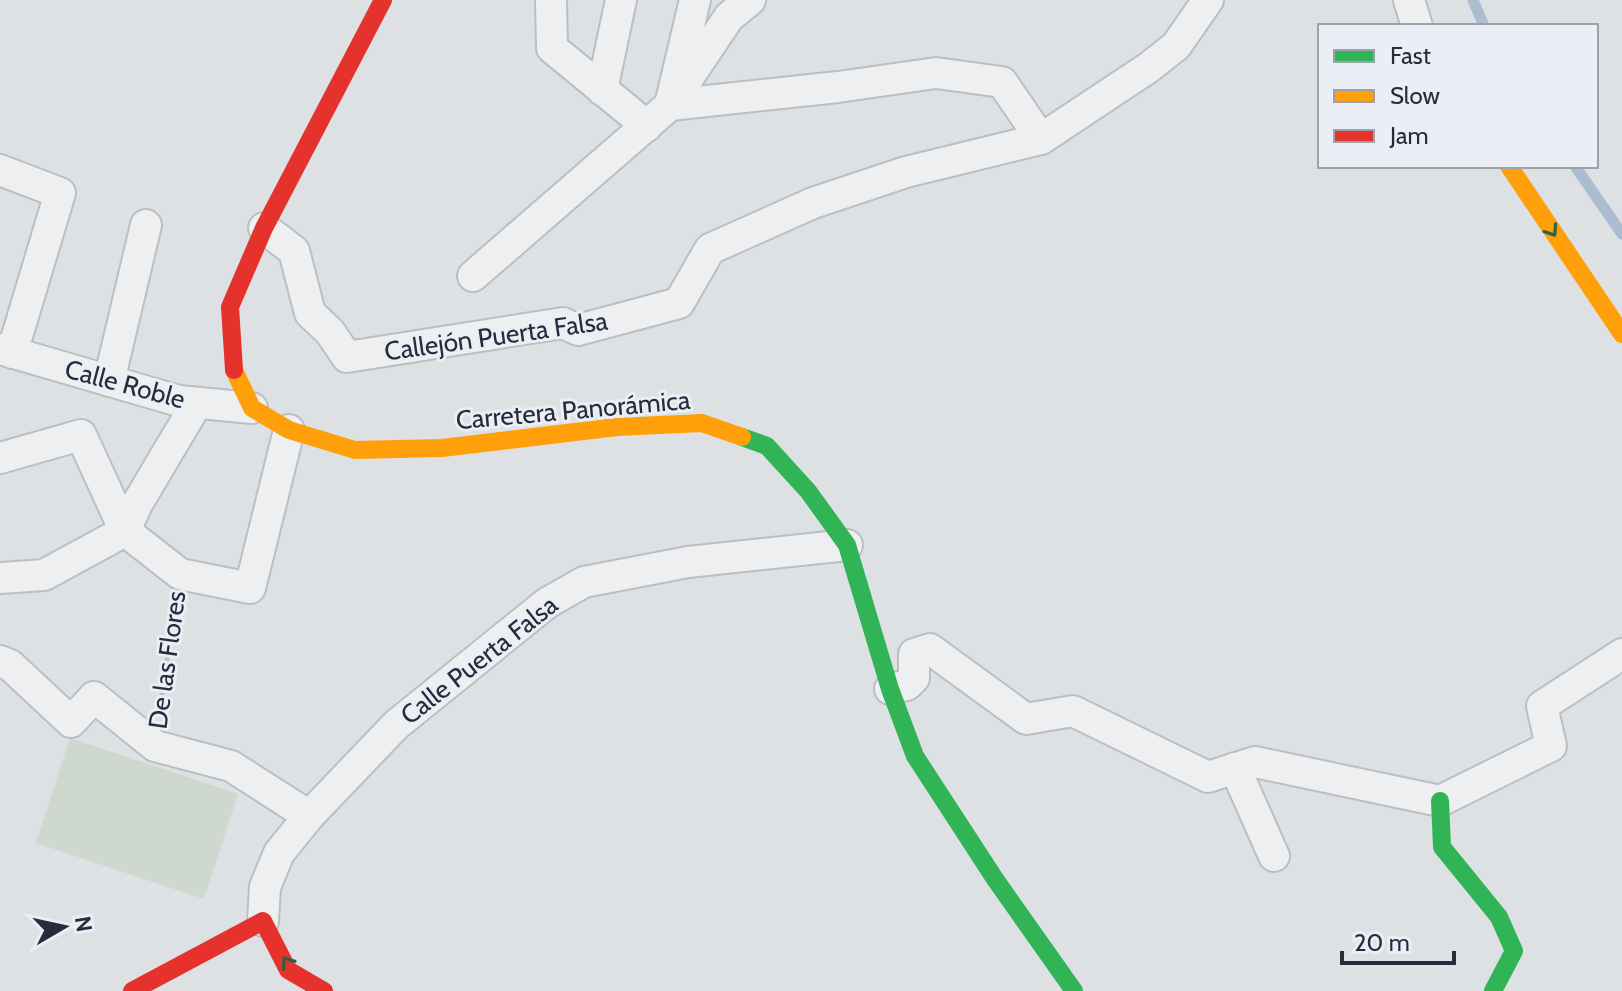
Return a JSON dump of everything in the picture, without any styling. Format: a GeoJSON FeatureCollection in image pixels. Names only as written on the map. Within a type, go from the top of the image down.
{"type":"FeatureCollection","features":[{"type":"Feature","properties":{"kind":"street"},"geometry":{"type":"LineString","coordinates":[[551,0],[552,48],[647,126]]}},
{"type":"Feature","properties":{"kind":"street"},"geometry":{"type":"LineString","coordinates":[[602,90],[621,0]]}},
{"type":"Feature","properties":{"kind":"street"},"geometry":{"type":"LineString","coordinates":[[670,105],[695,0]]}},
{"type":"Feature","properties":{"kind":"street"},"geometry":{"type":"LineString","coordinates":[[473,276],[670,105],[729,17],[750,0]]}},
{"type":"Feature","properties":{"kind":"street","name":"Callejón Puerta Falsa"},"geometry":{"type":"LineString","coordinates":[[264,228],[294,251],[310,313],[330,332],[347,357],[563,323],[578,330],[679,303],[710,249],[813,203],[906,172],[1041,139],[1176,46],[1208,0]]}},
{"type":"Feature","properties":{"kind":"street"},"geometry":{"type":"LineString","coordinates":[[252,408],[232,365],[230,307],[264,228],[388,1]]}},
{"type":"Feature","properties":{"kind":"street"},"geometry":{"type":"LineString","coordinates":[[670,105],[936,73],[1002,82],[1041,139]]}},
{"type":"Feature","properties":{"kind":"street"},"geometry":{"type":"LineString","coordinates":[[1510,168],[1622,334]]}},
{"type":"Feature","properties":{"kind":"street"},"geometry":{"type":"LineString","coordinates":[[0,170],[60,193],[6,351]]}},
{"type":"Feature","properties":{"kind":"street"},"geometry":{"type":"LineString","coordinates":[[109,381],[146,225]]}},
{"type":"Feature","properties":{"kind":"street","name":"Calle Roble"},"geometry":{"type":"LineString","coordinates":[[6,351],[179,401],[252,408]]}},
{"type":"Feature","properties":{"kind":"street"},"geometry":{"type":"LineString","coordinates":[[0,578],[44,575],[125,531],[137,504],[197,403]]}},
{"type":"Feature","properties":{"kind":"street","name":"Carretera Panorámica"},"geometry":{"type":"LineString","coordinates":[[252,408],[289,430],[355,450],[442,448],[617,427],[702,423],[767,446],[808,491],[847,545],[890,689],[915,756],[995,879],[1074,991]]}},
{"type":"Feature","properties":{"kind":"street"},"geometry":{"type":"LineString","coordinates":[[0,458],[81,435],[125,531],[180,574],[250,588],[289,430]]}},
{"type":"Feature","properties":{"kind":"street","name":"Calle Puerta Falsa"},"geometry":{"type":"LineString","coordinates":[[263,921],[265,887],[279,853],[309,816],[396,725],[547,603],[584,582],[688,562],[847,545]]}},
{"type":"Feature","properties":{"kind":"street"},"geometry":{"type":"LineString","coordinates":[[890,689],[907,685],[914,678],[914,654],[930,649],[1026,719],[1073,711],[1208,777],[1255,762],[1440,801],[1551,746],[1542,706],[1622,654]]}},
{"type":"Feature","properties":{"kind":"street"},"geometry":{"type":"LineString","coordinates":[[0,661],[10,665],[71,722],[94,697],[155,746],[231,766],[309,816]]}},
{"type":"Feature","properties":{"kind":"street"},"geometry":{"type":"LineString","coordinates":[[1235,768],[1274,856]]}},
{"type":"Feature","properties":{"kind":"street"},"geometry":{"type":"LineString","coordinates":[[1440,801],[1442,847],[1499,917],[1514,951],[1493,991]]}},
{"type":"Feature","properties":{"kind":"street"},"geometry":{"type":"LineString","coordinates":[[132,991],[263,921],[288,970],[324,991]]}},
{"type":"Feature","properties":{"kind":"path","name":"De las Flores"},"geometry":{"type":"LineString","coordinates":[[155,746],[180,574]]}},
{"type":"Feature","properties":{"kind":"shaded area"},"geometry":{"type":"Polygon","coordinates":[[[70,738],[238,794],[204,899],[36,843],[70,738]]]}},
{"type":"Feature","properties":{"kind":"waterway"},"geometry":{"type":"LineString","coordinates":[[1473,0],[1483,24]]}},
{"type":"Feature","properties":{"kind":"waterway"},"geometry":{"type":"LineString","coordinates":[[1576,168],[1622,234]]}},
{"type":"Feature","properties":{"kind":"traffic: fast"},"geometry":{"type":"LineString","coordinates":[[742,437],[767,446],[808,491],[847,545],[890,689],[915,756],[995,879],[1074,991]]}},
{"type":"Feature","properties":{"kind":"traffic: fast"},"geometry":{"type":"LineString","coordinates":[[1440,801],[1442,847],[1499,917],[1514,951],[1493,991]]}},
{"type":"Feature","properties":{"kind":"traffic: slow"},"geometry":{"type":"LineString","coordinates":[[1510,168],[1622,334]]}},
{"type":"Feature","properties":{"kind":"traffic: slow"},"geometry":{"type":"LineString","coordinates":[[234,370],[252,408],[289,430],[355,450],[442,448],[617,427],[702,423],[742,437]]}},
{"type":"Feature","properties":{"kind":"traffic: jam"},"geometry":{"type":"LineString","coordinates":[[234,370],[230,307],[264,228],[383,0]]}},
{"type":"Feature","properties":{"kind":"traffic: jam"},"geometry":{"type":"LineString","coordinates":[[132,991],[263,921],[288,970],[324,991]]}}]}
